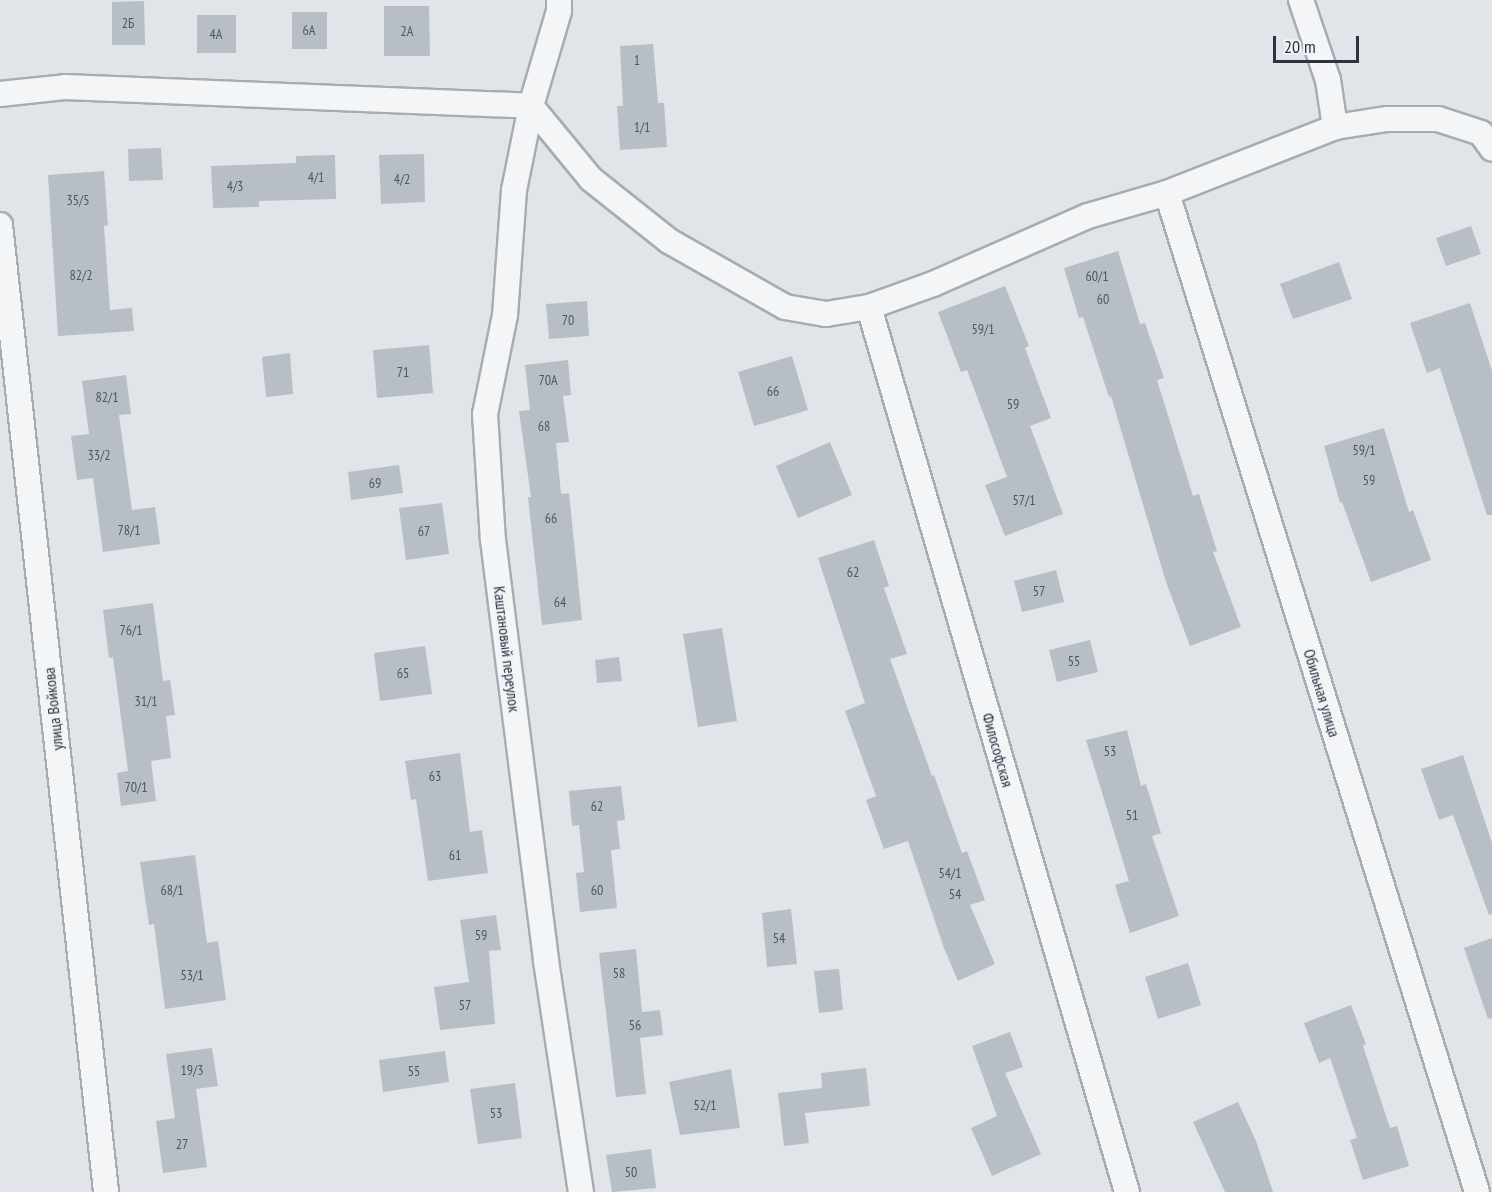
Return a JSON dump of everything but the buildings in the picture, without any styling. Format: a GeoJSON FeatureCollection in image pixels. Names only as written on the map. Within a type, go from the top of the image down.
{"type":"FeatureCollection","features":[{"type":"Feature","properties":{"kind":"street","name":"Каштановый переулок"},"geometry":{"type":"LineString","coordinates":[[559,0],[559,11],[531,106],[514,190],[505,315],[485,414],[495,551],[546,961],[581,1192]]}},
{"type":"Feature","properties":{"kind":"street"},"geometry":{"type":"LineString","coordinates":[[1301,0],[1328,80],[1335,128]]}},
{"type":"Feature","properties":{"kind":"street"},"geometry":{"type":"LineString","coordinates":[[0,94],[65,87],[531,106],[591,179],[669,241],[785,307],[826,314],[869,307],[933,284],[1088,216],[1167,193],[1335,128],[1387,118],[1438,119],[1481,133],[1492,149]]}},
{"type":"Feature","properties":{"kind":"street","name":"Обильная улица"},"geometry":{"type":"LineString","coordinates":[[1167,193],[1477,1192]]}},
{"type":"Feature","properties":{"kind":"street","name":"улица Войкова"},"geometry":{"type":"LineString","coordinates":[[0,225],[106,1192]]}},
{"type":"Feature","properties":{"kind":"street","name":"Философская"},"geometry":{"type":"LineString","coordinates":[[869,307],[1127,1192]]}}]}
